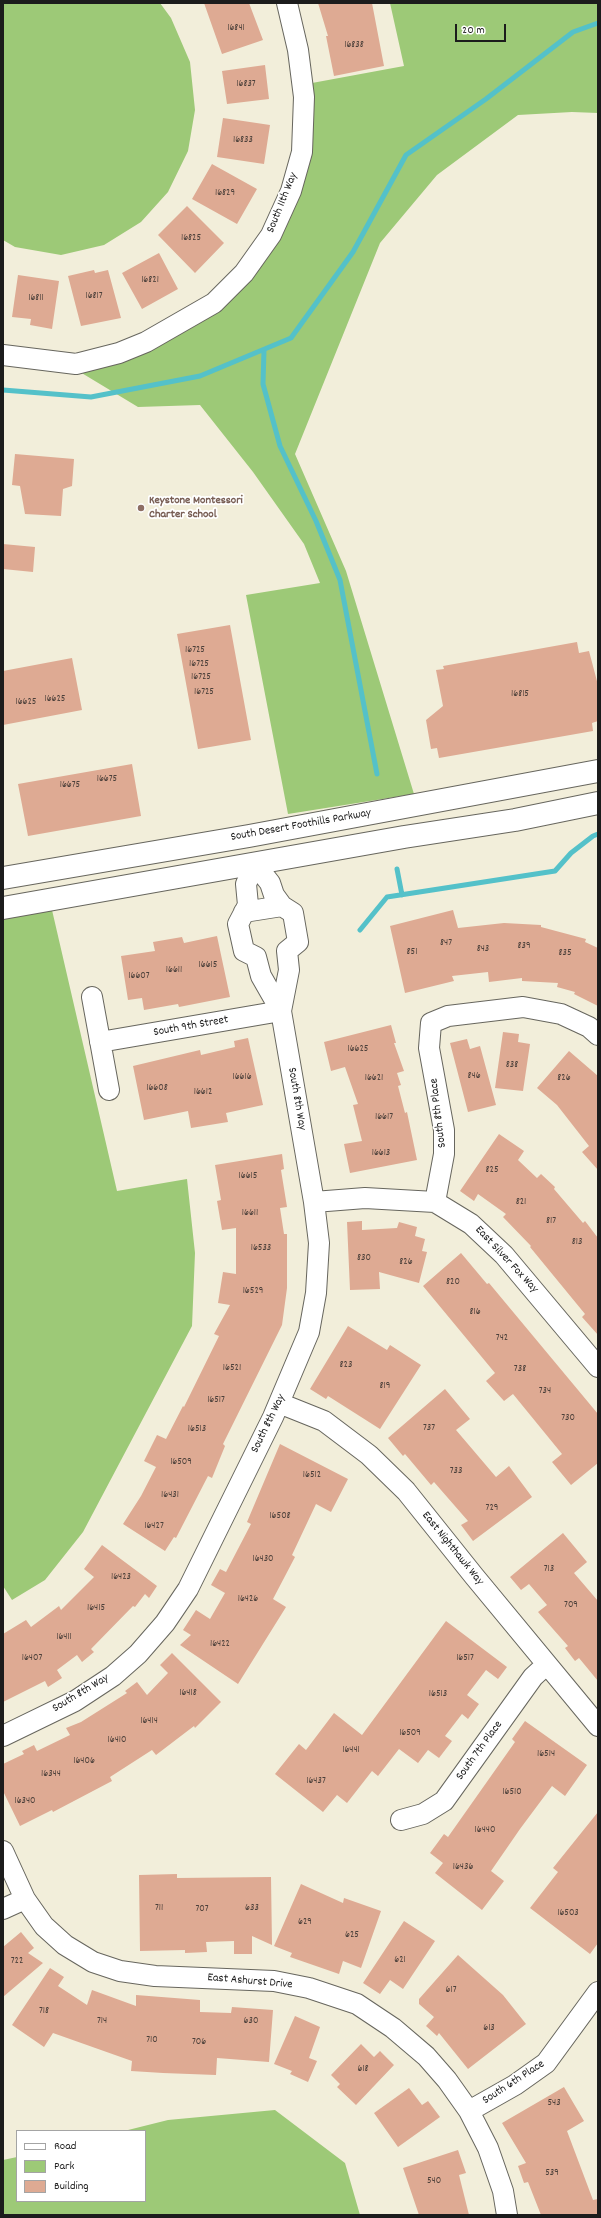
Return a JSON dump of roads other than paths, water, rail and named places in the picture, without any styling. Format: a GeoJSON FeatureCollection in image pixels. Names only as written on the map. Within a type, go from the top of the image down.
{"type":"FeatureCollection","features":[{"type":"Feature","properties":{"kind":"street","name":"South 11th Way"},"geometry":{"type":"LineString","coordinates":[[3,355],[76,364],[119,353],[146,342],[214,302],[244,273],[271,235],[291,191],[302,152],[304,97],[298,50],[287,3]]}},
{"type":"Feature","properties":{"kind":"street","name":"South Desert Foothills Parkway"},"geometry":{"type":"LineString","coordinates":[[3,878],[256,834],[598,771]]}},
{"type":"Feature","properties":{"kind":"street"},"geometry":{"type":"LineString","coordinates":[[3,908],[515,820],[598,803]]}},
{"type":"Feature","properties":{"kind":"street"},"geometry":{"type":"LineString","coordinates":[[255,864],[270,883],[274,895],[282,906],[293,913],[298,942],[287,951],[256,957],[244,951],[238,924],[248,905],[246,884],[255,864]]}},
{"type":"Feature","properties":{"kind":"street"},"geometry":{"type":"LineString","coordinates":[[244,912],[282,906]]}},
{"type":"Feature","properties":{"kind":"street","name":"South 8th Way"},"geometry":{"type":"LineString","coordinates":[[281,1011],[289,970],[287,951]]}},
{"type":"Feature","properties":{"kind":"street","name":"South 8th Way"},"geometry":{"type":"LineString","coordinates":[[3,1736],[75,1700],[113,1676],[138,1654],[165,1623],[188,1589],[279,1403],[309,1332],[316,1293],[319,1244],[314,1202],[281,1011],[261,976],[256,957]]}},
{"type":"Feature","properties":{"kind":"street"},"geometry":{"type":"LineString","coordinates":[[92,997],[108,1090]]}},
{"type":"Feature","properties":{"kind":"street","name":"South 8th Place"},"geometry":{"type":"LineString","coordinates":[[435,1202],[442,1172],[444,1130],[429,1048],[431,1023],[448,1016],[523,1007],[561,1014],[589,1027],[598,1035]]}},
{"type":"Feature","properties":{"kind":"street","name":"South 9th Street"},"geometry":{"type":"LineString","coordinates":[[100,1042],[281,1011]]}},
{"type":"Feature","properties":{"kind":"street","name":"East Silver Fox Way"},"geometry":{"type":"LineString","coordinates":[[314,1202],[365,1198],[435,1202],[471,1224],[504,1256],[598,1367]]}},
{"type":"Feature","properties":{"kind":"street","name":"East Nighthawk Way"},"geometry":{"type":"LineString","coordinates":[[279,1403],[324,1421],[370,1455],[406,1491],[598,1726]]}},
{"type":"Feature","properties":{"kind":"street","name":"South 7th Place"},"geometry":{"type":"LineString","coordinates":[[401,1820],[423,1814],[444,1801],[533,1677],[546,1664]]}},
{"type":"Feature","properties":{"kind":"street","name":"East Ashurst Drive"},"geometry":{"type":"LineString","coordinates":[[3,1851],[8,1875],[44,1926],[65,1945],[93,1962],[120,1971],[155,1976],[274,1981],[309,1988],[357,2004],[393,2028],[426,2056],[447,2080],[470,2111],[488,2148],[503,2191],[507,2215]]}},
{"type":"Feature","properties":{"kind":"street"},"geometry":{"type":"LineString","coordinates":[[3,1909],[25,1899]]}},
{"type":"Feature","properties":{"kind":"street","name":"South 6th Place"},"geometry":{"type":"LineString","coordinates":[[470,2111],[515,2085],[546,2063],[598,1992]]}},
{"type":"Feature","properties":{"kind":"waterway"},"geometry":{"type":"LineString","coordinates":[[3,390],[91,397],[200,376],[291,338],[353,252],[406,155],[486,99],[573,32],[598,23]]}},
{"type":"Feature","properties":{"kind":"waterway"},"geometry":{"type":"LineString","coordinates":[[264,350],[263,384],[280,446],[316,521],[340,580],[377,774]]}},
{"type":"Feature","properties":{"kind":"waterway"},"geometry":{"type":"LineString","coordinates":[[360,930],[387,897],[555,871],[571,853],[593,836],[598,834]]}},
{"type":"Feature","properties":{"kind":"waterway"},"geometry":{"type":"LineString","coordinates":[[397,869],[402,895]]}},
{"type":"Feature","properties":{"kind":"place","name":"Keystone Montessori Charter School"},"geometry":{"type":"Point","coordinates":[141,508]}}]}
